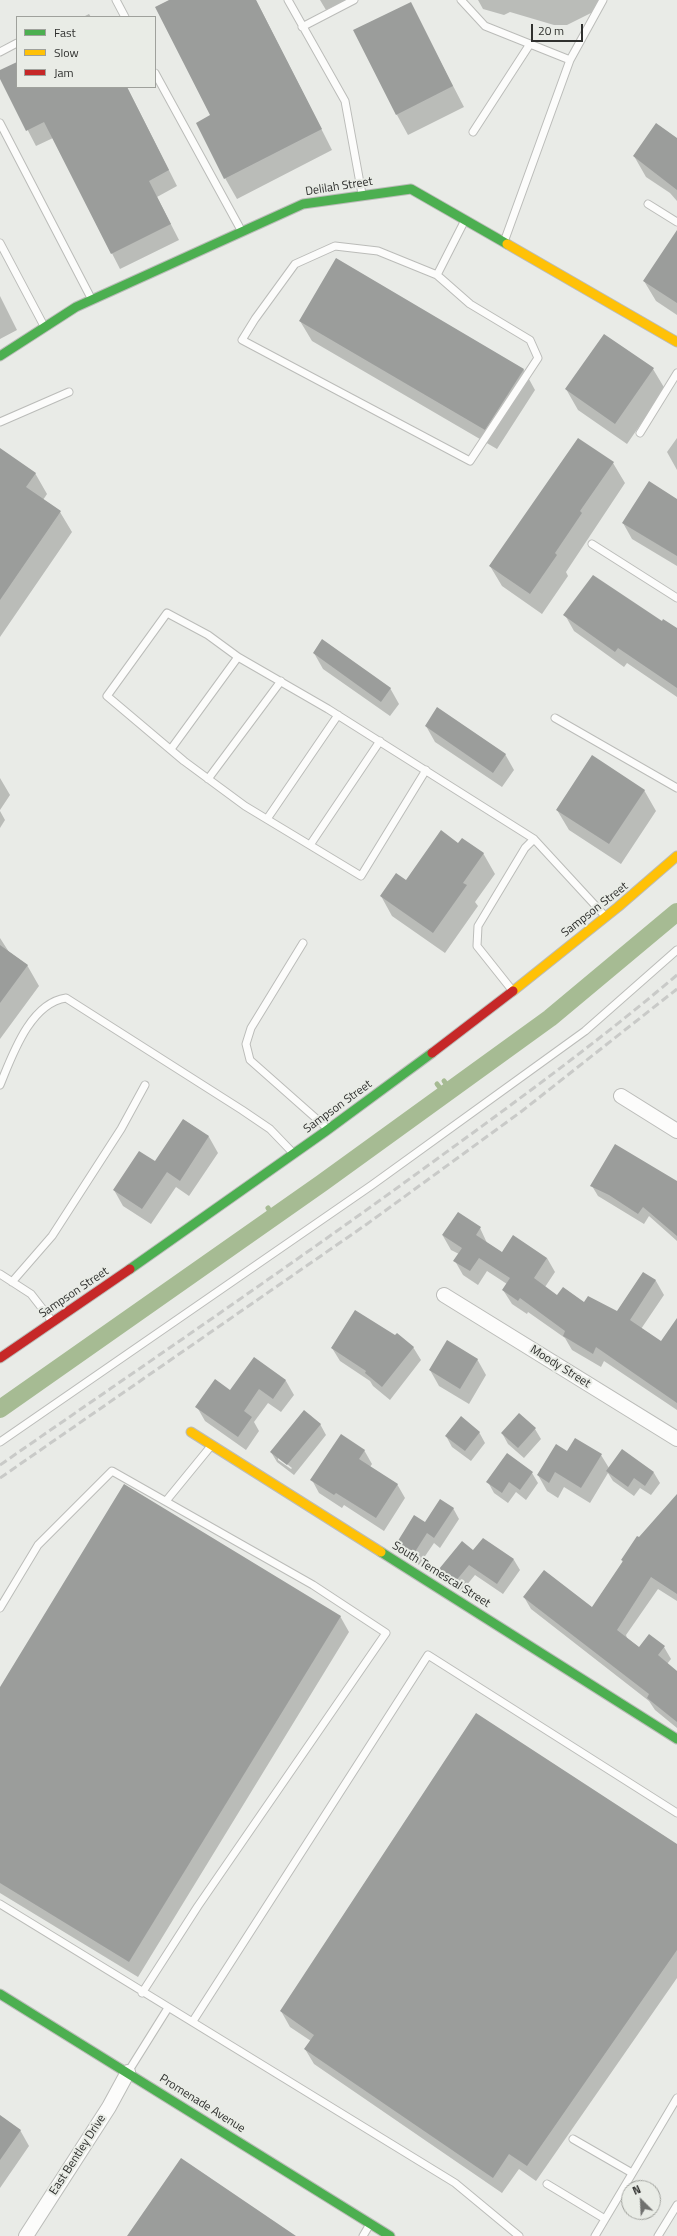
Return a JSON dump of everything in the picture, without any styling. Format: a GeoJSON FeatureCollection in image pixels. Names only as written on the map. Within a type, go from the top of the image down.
{"type":"FeatureCollection","features":[{"type":"Feature","properties":{"kind":"street","name":"Delilah Street"},"geometry":{"type":"LineString","coordinates":[[0,356],[76,307],[303,204],[411,189],[677,342]]}},
{"type":"Feature","properties":{"kind":"street","name":"Sampson Street"},"geometry":{"type":"LineString","coordinates":[[0,1358],[294,1154],[445,1045],[639,891],[677,856]]}},
{"type":"Feature","properties":{"kind":"street"},"geometry":{"type":"LineString","coordinates":[[621,1096],[677,1131]]}},
{"type":"Feature","properties":{"kind":"street","name":"Moody Street"},"geometry":{"type":"LineString","coordinates":[[444,1295],[677,1439]]}},
{"type":"Feature","properties":{"kind":"street","name":"South Temescal Street"},"geometry":{"type":"LineString","coordinates":[[191,1432],[677,1739]]}},
{"type":"Feature","properties":{"kind":"street","name":"Promenade Avenue"},"geometry":{"type":"LineString","coordinates":[[0,1994],[371,2222],[390,2236]]}},
{"type":"Feature","properties":{"kind":"street","name":"East Bentley Drive"},"geometry":{"type":"LineString","coordinates":[[26,2236],[109,2107],[128,2072]]}},
{"type":"Feature","properties":{"kind":"lane"},"geometry":{"type":"LineString","coordinates":[[116,0],[124,16]]}},
{"type":"Feature","properties":{"kind":"lane"},"geometry":{"type":"LineString","coordinates":[[288,0],[345,101],[362,196]]}},
{"type":"Feature","properties":{"kind":"lane"},"geometry":{"type":"LineString","coordinates":[[302,27],[354,0]]}},
{"type":"Feature","properties":{"kind":"lane"},"geometry":{"type":"LineString","coordinates":[[461,0],[485,26],[570,60]]}},
{"type":"Feature","properties":{"kind":"lane"},"geometry":{"type":"LineString","coordinates":[[504,242],[570,60],[603,0]]}},
{"type":"Feature","properties":{"kind":"lane"},"geometry":{"type":"LineString","coordinates":[[0,52],[16,44]]}},
{"type":"Feature","properties":{"kind":"lane"},"geometry":{"type":"LineString","coordinates":[[473,132],[530,44]]}},
{"type":"Feature","properties":{"kind":"lane"},"geometry":{"type":"LineString","coordinates":[[156,75],[242,232]]}},
{"type":"Feature","properties":{"kind":"lane"},"geometry":{"type":"LineString","coordinates":[[0,123],[92,300]]}},
{"type":"Feature","properties":{"kind":"lane"},"geometry":{"type":"LineString","coordinates":[[648,204],[677,222]]}},
{"type":"Feature","properties":{"kind":"lane"},"geometry":{"type":"LineString","coordinates":[[437,275],[465,220]]}},
{"type":"Feature","properties":{"kind":"lane"},"geometry":{"type":"LineString","coordinates":[[0,243],[45,327]]}},
{"type":"Feature","properties":{"kind":"lane"},"geometry":{"type":"LineString","coordinates":[[335,246],[378,251],[437,275],[470,304],[530,340],[538,358],[470,461],[242,340],[255,319],[295,264],[335,246]]}},
{"type":"Feature","properties":{"kind":"lane"},"geometry":{"type":"LineString","coordinates":[[640,433],[677,373]]}},
{"type":"Feature","properties":{"kind":"lane"},"geometry":{"type":"LineString","coordinates":[[0,422],[69,392]]}},
{"type":"Feature","properties":{"kind":"lane"},"geometry":{"type":"LineString","coordinates":[[592,544],[677,598]]}},
{"type":"Feature","properties":{"kind":"lane"},"geometry":{"type":"LineString","coordinates":[[426,770],[361,876],[245,806],[171,750],[107,696],[167,613],[208,635],[238,657],[338,715],[426,770],[534,839],[606,917]]}},
{"type":"Feature","properties":{"kind":"lane"},"geometry":{"type":"LineString","coordinates":[[171,750],[238,657]]}},
{"type":"Feature","properties":{"kind":"lane"},"geometry":{"type":"LineString","coordinates":[[208,779],[280,681]]}},
{"type":"Feature","properties":{"kind":"lane"},"geometry":{"type":"LineString","coordinates":[[267,819],[338,715]]}},
{"type":"Feature","properties":{"kind":"lane"},"geometry":{"type":"LineString","coordinates":[[555,718],[677,788]]}},
{"type":"Feature","properties":{"kind":"lane"},"geometry":{"type":"LineString","coordinates":[[310,845],[380,741]]}},
{"type":"Feature","properties":{"kind":"lane"},"geometry":{"type":"LineString","coordinates":[[513,991],[477,946],[478,926],[525,848],[534,839]]}},
{"type":"Feature","properties":{"kind":"lane"},"geometry":{"type":"LineString","coordinates":[[303,943],[251,1028],[246,1044],[250,1060],[328,1129]]}},
{"type":"Feature","properties":{"kind":"lane"},"geometry":{"type":"LineString","coordinates":[[0,1442],[366,1189],[585,1031],[677,950]]}},
{"type":"Feature","properties":{"kind":"lane"},"geometry":{"type":"LineString","coordinates":[[0,1085],[26,1028],[43,1009],[57,999],[66,998],[270,1129],[294,1154]]}},
{"type":"Feature","properties":{"kind":"lane"},"geometry":{"type":"LineString","coordinates":[[12,1282],[52,1236],[121,1129],[145,1085]]}},
{"type":"Feature","properties":{"kind":"lane"},"geometry":{"type":"LineString","coordinates":[[0,1274],[31,1294],[53,1322]]}},
{"type":"Feature","properties":{"kind":"lane"},"geometry":{"type":"LineString","coordinates":[[166,1501],[212,1446]]}},
{"type":"Feature","properties":{"kind":"lane"},"geometry":{"type":"LineString","coordinates":[[0,1608],[38,1545],[112,1471],[313,1585],[386,1632],[198,1906],[142,1993]]}},
{"type":"Feature","properties":{"kind":"lane"},"geometry":{"type":"LineString","coordinates":[[193,2021],[428,1655],[677,1813]]}},
{"type":"Feature","properties":{"kind":"lane"},"geometry":{"type":"LineString","coordinates":[[0,1904],[142,1993],[193,2021],[455,2183],[519,2236]]}},
{"type":"Feature","properties":{"kind":"lane"},"geometry":{"type":"LineString","coordinates":[[128,2072],[168,2008]]}},
{"type":"Feature","properties":{"kind":"lane"},"geometry":{"type":"LineString","coordinates":[[595,2236],[677,2098]]}},
{"type":"Feature","properties":{"kind":"lane"},"geometry":{"type":"LineString","coordinates":[[573,2139],[632,2173]]}},
{"type":"Feature","properties":{"kind":"lane"},"geometry":{"type":"LineString","coordinates":[[547,2184],[605,2219]]}},
{"type":"Feature","properties":{"kind":"lane"},"geometry":{"type":"LineString","coordinates":[[658,2236],[677,2205]]}},
{"type":"Feature","properties":{"kind":"lane"},"geometry":{"type":"LineString","coordinates":[[363,2236],[371,2222]]}},
{"type":"Feature","properties":{"kind":"building"},"geometry":{"type":"Polygon","coordinates":[[[169,0],[256,0],[322,129],[224,179],[196,123],[210,115],[155,7],[169,0]]]}},
{"type":"Feature","properties":{"kind":"building"},"geometry":{"type":"Polygon","coordinates":[[[411,2],[453,86],[396,115],[353,30],[411,2]]]}},
{"type":"Feature","properties":{"kind":"building"},"geometry":{"type":"Polygon","coordinates":[[[16,62],[16,88],[128,88],[169,170],[149,181],[171,224],[111,254],[44,122],[26,131],[0,79],[0,70],[16,62]]]}},
{"type":"Feature","properties":{"kind":"building"},"geometry":{"type":"Polygon","coordinates":[[[656,123],[677,138],[677,190],[633,156],[656,123]]]}},
{"type":"Feature","properties":{"kind":"building"},"geometry":{"type":"Polygon","coordinates":[[[677,230],[677,303],[643,281],[677,230]]]}},
{"type":"Feature","properties":{"kind":"building"},"geometry":{"type":"Polygon","coordinates":[[[336,258],[524,369],[485,430],[299,321],[336,258]]]}},
{"type":"Feature","properties":{"kind":"building"},"geometry":{"type":"Polygon","coordinates":[[[604,334],[654,368],[615,424],[565,389],[604,334]]]}},
{"type":"Feature","properties":{"kind":"building"},"geometry":{"type":"Polygon","coordinates":[[[578,438],[614,462],[580,511],[582,513],[555,553],[557,555],[530,594],[489,566],[578,438]]]}},
{"type":"Feature","properties":{"kind":"building"},"geometry":{"type":"Polygon","coordinates":[[[0,448],[36,473],[26,487],[61,511],[0,600],[0,448]]]}},
{"type":"Feature","properties":{"kind":"building"},"geometry":{"type":"Polygon","coordinates":[[[649,481],[677,499],[677,556],[622,523],[649,481]]]}},
{"type":"Feature","properties":{"kind":"building"},"geometry":{"type":"Polygon","coordinates":[[[593,575],[662,621],[663,619],[677,628],[677,688],[618,648],[615,652],[563,615],[593,575]]]}},
{"type":"Feature","properties":{"kind":"building"},"geometry":{"type":"Polygon","coordinates":[[[322,639],[391,688],[381,702],[313,653],[322,639]]]}},
{"type":"Feature","properties":{"kind":"building"},"geometry":{"type":"Polygon","coordinates":[[[437,707],[506,754],[493,773],[425,726],[437,707]]]}},
{"type":"Feature","properties":{"kind":"building"},"geometry":{"type":"Polygon","coordinates":[[[592,755],[645,790],[609,844],[556,810],[592,755]]]}},
{"type":"Feature","properties":{"kind":"building"},"geometry":{"type":"Polygon","coordinates":[[[441,830],[458,843],[462,838],[484,853],[463,883],[467,885],[433,933],[380,896],[396,873],[406,880],[441,830]]]}},
{"type":"Feature","properties":{"kind":"building"},"geometry":{"type":"Polygon","coordinates":[[[0,945],[28,965],[0,1003],[0,945]]]}},
{"type":"Feature","properties":{"kind":"building"},"geometry":{"type":"Polygon","coordinates":[[[183,1119],[209,1136],[180,1181],[167,1172],[142,1209],[113,1190],[139,1151],[155,1161],[183,1119]]]}},
{"type":"Feature","properties":{"kind":"building"},"geometry":{"type":"Polygon","coordinates":[[[615,1144],[677,1181],[677,1236],[643,1207],[638,1214],[609,1195],[590,1186],[615,1144]]]}},
{"type":"Feature","properties":{"kind":"building"},"geometry":{"type":"Polygon","coordinates":[[[458,1212],[481,1227],[476,1235],[502,1252],[513,1235],[547,1258],[534,1278],[557,1295],[563,1287],[584,1302],[588,1296],[617,1311],[643,1272],[656,1280],[630,1320],[661,1341],[677,1318],[677,1403],[596,1347],[593,1354],[563,1336],[565,1331],[520,1298],[518,1301],[502,1290],[510,1278],[479,1258],[470,1271],[453,1261],[462,1248],[442,1235],[458,1212]]]}},
{"type":"Feature","properties":{"kind":"building"},"geometry":{"type":"Polygon","coordinates":[[[355,1310],[395,1335],[397,1333],[414,1347],[382,1387],[365,1373],[366,1371],[331,1348],[355,1310]]]}},
{"type":"Feature","properties":{"kind":"building"},"geometry":{"type":"Polygon","coordinates":[[[447,1340],[478,1359],[460,1389],[429,1370],[447,1340]]]}},
{"type":"Feature","properties":{"kind":"building"},"geometry":{"type":"Polygon","coordinates":[[[254,1357],[286,1380],[273,1399],[259,1389],[244,1411],[252,1417],[238,1437],[195,1407],[215,1379],[230,1390],[254,1357]]]}},
{"type":"Feature","properties":{"kind":"building"},"geometry":{"type":"Polygon","coordinates":[[[304,1410],[321,1424],[287,1465],[270,1452],[304,1410]]]}},
{"type":"Feature","properties":{"kind":"building"},"geometry":{"type":"Polygon","coordinates":[[[519,1413],[536,1428],[518,1448],[501,1433],[519,1413]]]}},
{"type":"Feature","properties":{"kind":"building"},"geometry":{"type":"Polygon","coordinates":[[[461,1416],[480,1432],[465,1451],[445,1436],[461,1416]]]}},
{"type":"Feature","properties":{"kind":"building"},"geometry":{"type":"Polygon","coordinates":[[[341,1434],[365,1450],[359,1459],[398,1484],[376,1518],[336,1493],[334,1495],[310,1480],[341,1434]]]}},
{"type":"Feature","properties":{"kind":"building"},"geometry":{"type":"Polygon","coordinates":[[[575,1438],[602,1454],[581,1488],[555,1472],[549,1483],[537,1475],[556,1444],[567,1451],[575,1438]]]}},
{"type":"Feature","properties":{"kind":"building"},"geometry":{"type":"Polygon","coordinates":[[[622,1449],[654,1472],[645,1486],[634,1478],[628,1487],[606,1471],[622,1449]]]}},
{"type":"Feature","properties":{"kind":"building"},"geometry":{"type":"Polygon","coordinates":[[[507,1453],[533,1472],[520,1490],[509,1482],[502,1493],[486,1482],[507,1453]]]}},
{"type":"Feature","properties":{"kind":"building"},"geometry":{"type":"Polygon","coordinates":[[[124,1484],[341,1616],[129,1962],[0,1883],[0,1687],[124,1484]]]}},
{"type":"Feature","properties":{"kind":"building"},"geometry":{"type":"Polygon","coordinates":[[[677,1494],[677,1594],[651,1577],[617,1630],[639,1647],[649,1634],[665,1646],[658,1655],[677,1671],[677,1722],[647,1698],[649,1694],[523,1597],[544,1570],[592,1607],[623,1561],[621,1560],[637,1536],[639,1537],[677,1494]]]}},
{"type":"Feature","properties":{"kind":"building"},"geometry":{"type":"Polygon","coordinates":[[[440,1499],[454,1508],[434,1538],[427,1533],[413,1555],[396,1544],[414,1515],[425,1522],[440,1499]]]}},
{"type":"Feature","properties":{"kind":"building"},"geometry":{"type":"Polygon","coordinates":[[[483,1538],[514,1559],[497,1584],[469,1565],[455,1582],[439,1569],[462,1541],[473,1550],[483,1538]]]}},
{"type":"Feature","properties":{"kind":"building"},"geometry":{"type":"Polygon","coordinates":[[[476,1713],[677,1844],[677,1950],[527,2166],[509,2154],[493,2178],[304,2049],[314,2035],[280,2011],[476,1713]]]}},
{"type":"Feature","properties":{"kind":"building"},"geometry":{"type":"Polygon","coordinates":[[[0,2115],[21,2130],[0,2160],[0,2115]]]}},
{"type":"Feature","properties":{"kind":"building"},"geometry":{"type":"Polygon","coordinates":[[[181,2158],[296,2236],[127,2236],[181,2158]]]}},
{"type":"Feature","properties":{"kind":"waterway"},"geometry":{"type":"LineString","coordinates":[[0,1409],[322,1183],[550,1018],[677,912]]}},
{"type":"Feature","properties":{"kind":"waterway"},"geometry":{"type":"LineString","coordinates":[[444,1081],[451,1090]]}},
{"type":"Feature","properties":{"kind":"waterway"},"geometry":{"type":"LineString","coordinates":[[437,1084],[445,1094]]}},
{"type":"Feature","properties":{"kind":"waterway"},"geometry":{"type":"LineString","coordinates":[[268,1208],[274,1217]]}},
{"type":"Feature","properties":{"kind":"railway"},"geometry":{"type":"LineString","coordinates":[[0,1465],[377,1202],[555,1072],[677,975]]}},
{"type":"Feature","properties":{"kind":"railway"},"geometry":{"type":"LineString","coordinates":[[0,1478],[367,1224],[522,1111],[677,989]]}},
{"type":"Feature","properties":{"kind":"traffic: fast"},"geometry":{"type":"LineString","coordinates":[[0,356],[76,307],[303,204],[411,189],[507,244]]}},
{"type":"Feature","properties":{"kind":"traffic: fast"},"geometry":{"type":"LineString","coordinates":[[130,1269],[326,1131],[432,1053]]}},
{"type":"Feature","properties":{"kind":"traffic: fast"},"geometry":{"type":"LineString","coordinates":[[381,1552],[677,1739]]}},
{"type":"Feature","properties":{"kind":"traffic: fast"},"geometry":{"type":"LineString","coordinates":[[0,1994],[390,2236]]}},
{"type":"Feature","properties":{"kind":"traffic: slow"},"geometry":{"type":"LineString","coordinates":[[507,244],[677,342]]}},
{"type":"Feature","properties":{"kind":"traffic: slow"},"geometry":{"type":"LineString","coordinates":[[513,991],[618,907],[677,856]]}},
{"type":"Feature","properties":{"kind":"traffic: slow"},"geometry":{"type":"LineString","coordinates":[[191,1432],[381,1552]]}},
{"type":"Feature","properties":{"kind":"traffic: jam"},"geometry":{"type":"LineString","coordinates":[[432,1053],[513,991]]}},
{"type":"Feature","properties":{"kind":"traffic: jam"},"geometry":{"type":"LineString","coordinates":[[0,1358],[130,1269]]}}]}
